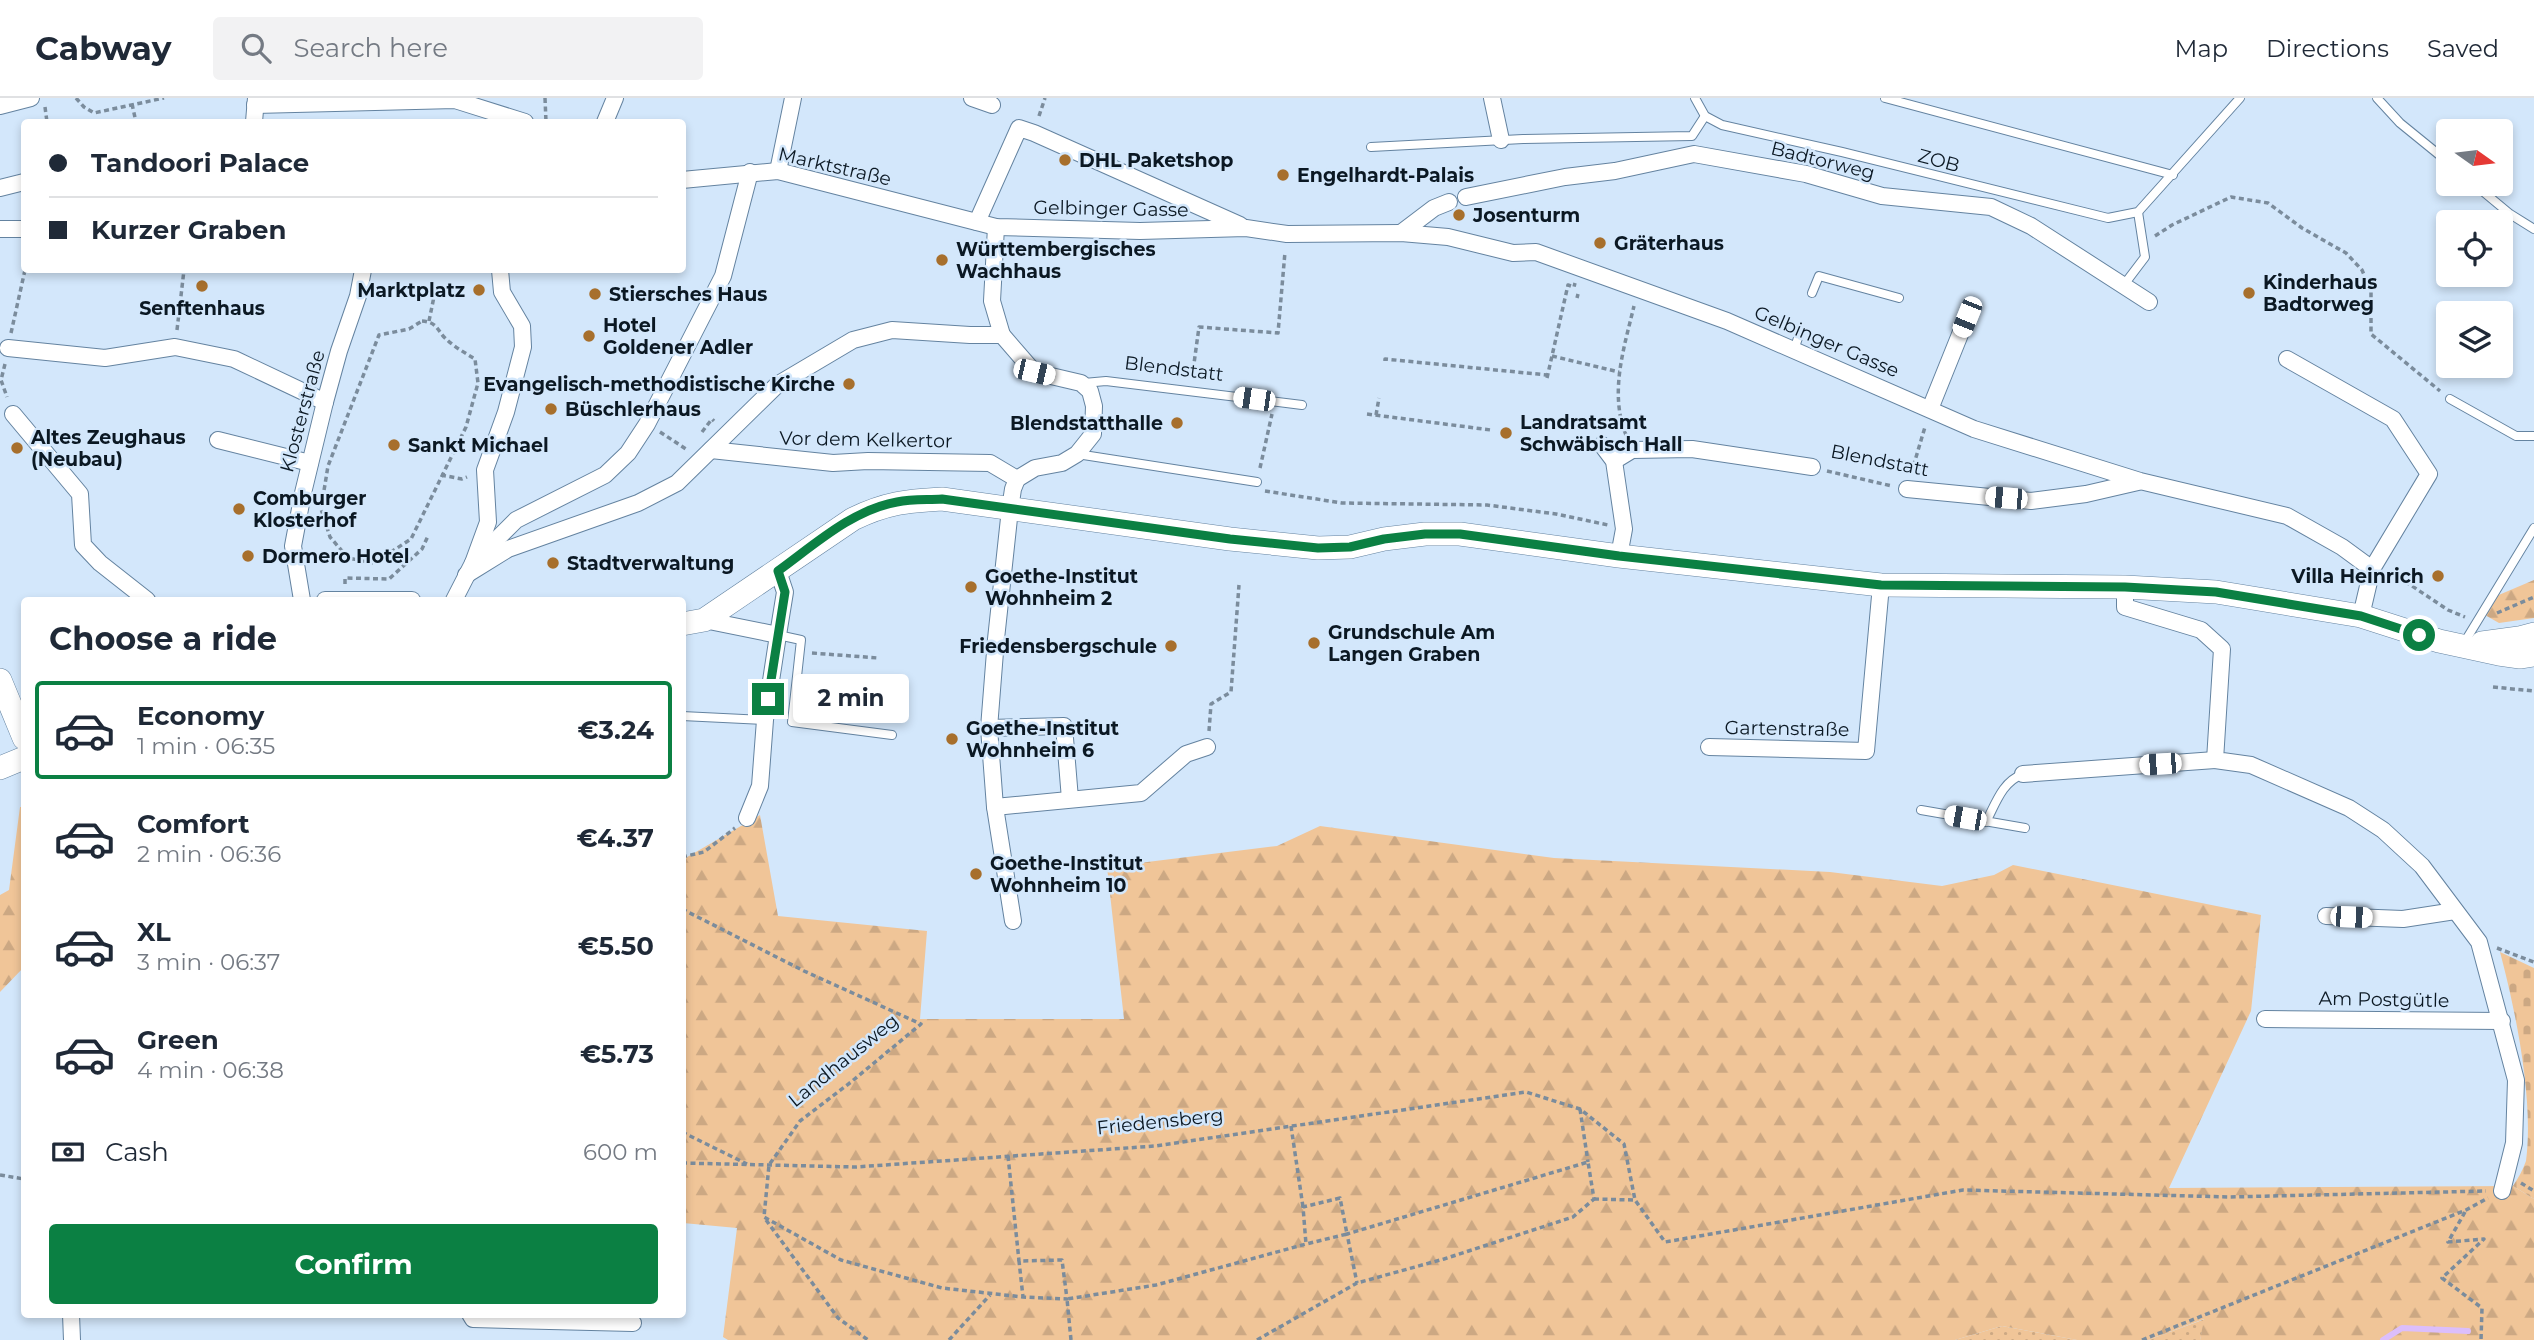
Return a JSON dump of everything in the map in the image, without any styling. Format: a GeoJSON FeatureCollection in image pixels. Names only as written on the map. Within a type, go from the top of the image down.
{"type":"FeatureCollection","features":[{"type":"Feature","properties":{"kind":"main road"},"geometry":{"type":"LineString","coordinates":[[693,622],[778,571],[853,519],[876,508],[898,502],[942,499],[1290,546],[1350,547],[1425,534],[1460,534],[1619,556],[1881,585],[2125,587],[2216,592],[2361,616],[2419,635],[2529,658]]}},
{"type":"Feature","properties":{"kind":"main road"},"geometry":{"type":"LineString","coordinates":[[2463,646],[2534,634]]}},
{"type":"Feature","properties":{"kind":"main road"},"geometry":{"type":"LineString","coordinates":[[0,680],[21,731]]}},
{"type":"Feature","properties":{"kind":"main road"},"geometry":{"type":"LineString","coordinates":[[0,768],[21,759]]}},
{"type":"Feature","properties":{"kind":"street"},"geometry":{"type":"LineString","coordinates":[[0,106],[31,98]]}},
{"type":"Feature","properties":{"kind":"street"},"geometry":{"type":"LineString","coordinates":[[606,119],[615,98]]}},
{"type":"Feature","properties":{"kind":"street"},"geometry":{"type":"LineString","coordinates":[[778,171],[793,98]]}},
{"type":"Feature","properties":{"kind":"street"},"geometry":{"type":"LineString","coordinates":[[972,98],[992,105]]}},
{"type":"Feature","properties":{"kind":"street"},"geometry":{"type":"LineString","coordinates":[[1492,98],[1501,140]]}},
{"type":"Feature","properties":{"kind":"street"},"geometry":{"type":"LineString","coordinates":[[256,102],[455,100],[515,119]]}},
{"type":"Feature","properties":{"kind":"street","name":"Gelbinger Gasse"},"geometry":{"type":"LineString","coordinates":[[1246,228],[1019,128],[977,222],[996,227],[1139,231],[1246,228],[1287,234],[1401,233],[1448,237],[1513,253],[1536,253],[1727,321],[1796,342],[1974,429],[2140,481],[2287,516],[2342,547],[2372,569]]}},
{"type":"Feature","properties":{"kind":"street","name":"Badtorweg"},"geometry":{"type":"LineString","coordinates":[[1466,197],[1695,154],[1806,174],[1882,196],[1991,207],[2031,226],[2149,302]]}},
{"type":"Feature","properties":{"kind":"street","name":"Marktstraße"},"geometry":{"type":"LineString","coordinates":[[686,180],[778,171],[977,222]]}},
{"type":"Feature","properties":{"kind":"street"},"geometry":{"type":"LineString","coordinates":[[470,569],[516,520],[605,475],[628,453],[646,424],[723,276],[750,172]]}},
{"type":"Feature","properties":{"kind":"street"},"geometry":{"type":"LineString","coordinates":[[0,188],[21,183]]}},
{"type":"Feature","properties":{"kind":"street"},"geometry":{"type":"LineString","coordinates":[[1401,233],[1434,208],[1449,202]]}},
{"type":"Feature","properties":{"kind":"street"},"geometry":{"type":"LineString","coordinates":[[470,569],[508,549],[638,503],[677,483],[777,385],[853,340],[892,330],[1002,335],[992,301],[996,227]]}},
{"type":"Feature","properties":{"kind":"street"},"geometry":{"type":"LineString","coordinates":[[0,229],[21,229]]}},
{"type":"Feature","properties":{"kind":"street","name":"Klosterstraße"},"geometry":{"type":"LineString","coordinates":[[302,597],[293,546],[325,402],[363,273]]}},
{"type":"Feature","properties":{"kind":"street"},"geometry":{"type":"LineString","coordinates":[[456,597],[470,569],[488,522],[485,470],[518,370],[524,337],[522,326],[502,292],[499,273]]}},
{"type":"Feature","properties":{"kind":"street"},"geometry":{"type":"LineString","coordinates":[[1930,409],[1967,317]]}},
{"type":"Feature","properties":{"kind":"street","name":"Blendstatt"},"geometry":{"type":"LineString","coordinates":[[1002,335],[1034,372],[1081,383]]}},
{"type":"Feature","properties":{"kind":"street"},"geometry":{"type":"LineString","coordinates":[[8,348],[105,358],[175,347],[234,359],[325,402]]}},
{"type":"Feature","properties":{"kind":"street"},"geometry":{"type":"LineString","coordinates":[[2287,359],[2393,419],[2429,474],[2372,569],[2361,616]]}},
{"type":"Feature","properties":{"kind":"street"},"geometry":{"type":"LineString","coordinates":[[1013,920],[995,807],[989,728],[1010,509],[1017,479],[1035,468],[1062,463],[1077,454],[1093,434],[1094,406],[1090,391],[1081,383]]}},
{"type":"Feature","properties":{"kind":"street"},"geometry":{"type":"LineString","coordinates":[[13,414],[80,494],[83,545],[100,563],[143,597]]}},
{"type":"Feature","properties":{"kind":"street"},"geometry":{"type":"LineString","coordinates":[[218,440],[310,463]]}},
{"type":"Feature","properties":{"kind":"street"},"geometry":{"type":"LineString","coordinates":[[1602,445],[1614,461],[1623,529],[1619,556]]}},
{"type":"Feature","properties":{"kind":"street","name":"Blendstatt"},"geometry":{"type":"LineString","coordinates":[[1632,450],[1692,449],[1812,467]]}},
{"type":"Feature","properties":{"kind":"street","name":"Vor dem Kelkertor"},"geometry":{"type":"LineString","coordinates":[[711,450],[833,463],[990,463],[1017,479]]}},
{"type":"Feature","properties":{"kind":"street"},"geometry":{"type":"LineString","coordinates":[[1614,461],[1632,450]]}},
{"type":"Feature","properties":{"kind":"street","name":"Blendstatt"},"geometry":{"type":"LineString","coordinates":[[1907,489],[2031,500],[2087,494],[2140,481]]}},
{"type":"Feature","properties":{"kind":"street"},"geometry":{"type":"LineString","coordinates":[[747,818],[760,786],[765,720],[785,592],[778,571]]}},
{"type":"Feature","properties":{"kind":"street","name":"Gartenstraße"},"geometry":{"type":"LineString","coordinates":[[1709,747],[1866,751],[1881,585]]}},
{"type":"Feature","properties":{"kind":"street"},"geometry":{"type":"LineString","coordinates":[[2125,587],[2125,607],[2201,630],[2222,649],[2215,760]]}},
{"type":"Feature","properties":{"kind":"street"},"geometry":{"type":"LineString","coordinates":[[693,622],[778,635]]}},
{"type":"Feature","properties":{"kind":"street"},"geometry":{"type":"LineString","coordinates":[[989,728],[1064,726],[1070,799]]}},
{"type":"Feature","properties":{"kind":"street"},"geometry":{"type":"LineString","coordinates":[[995,807],[1140,793],[1186,754],[1207,747]]}},
{"type":"Feature","properties":{"kind":"street"},"geometry":{"type":"LineString","coordinates":[[2023,774],[2215,760],[2251,765],[2349,807],[2383,830],[2422,866],[2479,942],[2516,1080],[2514,1143],[2502,1191]]}},
{"type":"Feature","properties":{"kind":"street"},"geometry":{"type":"LineString","coordinates":[[2326,916],[2403,919],[2455,911]]}},
{"type":"Feature","properties":{"kind":"street","name":"Am Postgütle"},"geometry":{"type":"LineString","coordinates":[[2265,1019],[2502,1021]]}},
{"type":"Feature","properties":{"kind":"street"},"geometry":{"type":"LineString","coordinates":[[71,1318],[72,1340]]}},
{"type":"Feature","properties":{"kind":"street"},"geometry":{"type":"LineString","coordinates":[[472,1318],[633,1323]]}},
{"type":"Feature","properties":{"kind":"lane"},"geometry":{"type":"LineString","coordinates":[[1695,98],[1705,116],[1692,136],[1695,154]]}},
{"type":"Feature","properties":{"kind":"lane"},"geometry":{"type":"LineString","coordinates":[[1885,98],[2173,175]]}},
{"type":"Feature","properties":{"kind":"lane"},"geometry":{"type":"LineString","coordinates":[[2123,286],[2145,257],[2138,212],[2240,98]]}},
{"type":"Feature","properties":{"kind":"lane"},"geometry":{"type":"LineString","coordinates":[[2377,98],[2400,123],[2436,152]]}},
{"type":"Feature","properties":{"kind":"lane","name":"ZOB"},"geometry":{"type":"LineString","coordinates":[[1705,116],[1722,125],[2108,218],[2138,212]]}},
{"type":"Feature","properties":{"kind":"lane"},"geometry":{"type":"LineString","coordinates":[[1371,147],[1501,140],[1692,136]]}},
{"type":"Feature","properties":{"kind":"lane"},"geometry":{"type":"LineString","coordinates":[[2488,196],[2534,229]]}},
{"type":"Feature","properties":{"kind":"lane"},"geometry":{"type":"LineString","coordinates":[[1812,293],[1819,276],[1899,298]]}},
{"type":"Feature","properties":{"kind":"lane","name":"Blendstatt"},"geometry":{"type":"LineString","coordinates":[[1081,383],[1106,381],[1302,405]]}},
{"type":"Feature","properties":{"kind":"lane"},"geometry":{"type":"LineString","coordinates":[[2450,399],[2516,436],[2534,436]]}},
{"type":"Feature","properties":{"kind":"lane"},"geometry":{"type":"LineString","coordinates":[[1077,454],[1256,482]]}},
{"type":"Feature","properties":{"kind":"lane"},"geometry":{"type":"LineString","coordinates":[[2463,646],[2534,528]]}},
{"type":"Feature","properties":{"kind":"lane"},"geometry":{"type":"LineString","coordinates":[[778,635],[801,640],[792,722],[892,735]]}},
{"type":"Feature","properties":{"kind":"lane"},"geometry":{"type":"LineString","coordinates":[[686,716],[765,720]]}},
{"type":"Feature","properties":{"kind":"lane"},"geometry":{"type":"LineString","coordinates":[[1986,822],[2010,781],[2023,774]]}},
{"type":"Feature","properties":{"kind":"lane"},"geometry":{"type":"LineString","coordinates":[[1921,810],[2025,828]]}},
{"type":"Feature","properties":{"kind":"path"},"geometry":{"type":"LineString","coordinates":[[76,98],[94,113],[164,98]]}},
{"type":"Feature","properties":{"kind":"path"},"geometry":{"type":"LineString","coordinates":[[545,98],[546,119]]}},
{"type":"Feature","properties":{"kind":"path"},"geometry":{"type":"LineString","coordinates":[[132,104],[135,119]]}},
{"type":"Feature","properties":{"kind":"path"},"geometry":{"type":"LineString","coordinates":[[2143,244],[2172,225],[2231,197],[2268,203],[2302,228],[2346,253],[2354,261],[2362,270],[2371,290],[2371,334],[2450,399]]}},
{"type":"Feature","properties":{"kind":"path"},"geometry":{"type":"LineString","coordinates":[[1191,391],[1199,327],[1278,333],[1287,234]]}},
{"type":"Feature","properties":{"kind":"path"},"geometry":{"type":"LineString","coordinates":[[1385,361],[1547,377],[1568,285],[1574,287],[1579,268]]}},
{"type":"Feature","properties":{"kind":"path"},"geometry":{"type":"LineString","coordinates":[[13,414],[1,380],[23,273]]}},
{"type":"Feature","properties":{"kind":"path"},"geometry":{"type":"LineString","coordinates":[[175,347],[184,273]]}},
{"type":"Feature","properties":{"kind":"path"},"geometry":{"type":"LineString","coordinates":[[429,321],[436,287]]}},
{"type":"Feature","properties":{"kind":"path"},"geometry":{"type":"LineString","coordinates":[[1632,450],[1619,416],[1619,372],[1638,290]]}},
{"type":"Feature","properties":{"kind":"path"},"geometry":{"type":"LineString","coordinates":[[429,321],[440,330],[443,337],[475,359],[478,383],[466,427],[411,539],[392,554],[374,563],[348,558],[330,537],[321,509],[328,466],[379,335],[409,329],[415,324],[429,321]]}},
{"type":"Feature","properties":{"kind":"path"},"geometry":{"type":"LineString","coordinates":[[1552,356],[1619,372]]}},
{"type":"Feature","properties":{"kind":"path"},"geometry":{"type":"LineString","coordinates":[[1376,415],[1379,398]]}},
{"type":"Feature","properties":{"kind":"path"},"geometry":{"type":"LineString","coordinates":[[1275,401],[1255,490],[1342,503],[1487,505],[1556,514],[1623,529]]}},
{"type":"Feature","properties":{"kind":"path"},"geometry":{"type":"LineString","coordinates":[[1907,489],[1930,409]]}},
{"type":"Feature","properties":{"kind":"path"},"geometry":{"type":"LineString","coordinates":[[1367,414],[1491,430]]}},
{"type":"Feature","properties":{"kind":"path"},"geometry":{"type":"LineString","coordinates":[[696,440],[712,419]]}},
{"type":"Feature","properties":{"kind":"path"},"geometry":{"type":"LineString","coordinates":[[654,429],[689,450]]}},
{"type":"Feature","properties":{"kind":"path","name":"Blendstatt"},"geometry":{"type":"LineString","coordinates":[[1812,467],[1907,489]]}},
{"type":"Feature","properties":{"kind":"path"},"geometry":{"type":"LineString","coordinates":[[441,475],[462,479],[485,470]]}},
{"type":"Feature","properties":{"kind":"path"},"geometry":{"type":"LineString","coordinates":[[345,578],[389,579],[422,548],[428,536]]}},
{"type":"Feature","properties":{"kind":"path"},"geometry":{"type":"LineString","coordinates":[[2372,569],[2393,573],[2448,610],[2477,622],[2534,597]]}},
{"type":"Feature","properties":{"kind":"path"},"geometry":{"type":"LineString","coordinates":[[1207,747],[1211,704],[1231,692],[1239,585]]}},
{"type":"Feature","properties":{"kind":"path"},"geometry":{"type":"LineString","coordinates":[[800,651],[877,658]]}},
{"type":"Feature","properties":{"kind":"path"},"geometry":{"type":"LineString","coordinates":[[2493,687],[2534,691]]}},
{"type":"Feature","properties":{"kind":"path"},"geometry":{"type":"LineString","coordinates":[[686,857],[704,852],[747,818]]}},
{"type":"Feature","properties":{"kind":"path","name":"Landhausweg"},"geometry":{"type":"LineString","coordinates":[[686,911],[804,971],[921,1024],[800,1121],[769,1165]]}},
{"type":"Feature","properties":{"kind":"path"},"geometry":{"type":"LineString","coordinates":[[2479,942],[2534,962]]}},
{"type":"Feature","properties":{"kind":"path","name":"Friedensberg"},"geometry":{"type":"LineString","coordinates":[[686,1163],[856,1167],[1156,1146],[1527,1093],[1580,1108],[1625,1144],[1635,1200]]}},
{"type":"Feature","properties":{"kind":"path"},"geometry":{"type":"LineString","coordinates":[[1580,1108],[1594,1199]]}},
{"type":"Feature","properties":{"kind":"path"},"geometry":{"type":"LineString","coordinates":[[1291,1126],[1306,1244]]}},
{"type":"Feature","properties":{"kind":"path"},"geometry":{"type":"LineString","coordinates":[[686,1134],[749,1165]]}},
{"type":"Feature","properties":{"kind":"path"},"geometry":{"type":"LineString","coordinates":[[1008,1156],[1023,1297]]}},
{"type":"Feature","properties":{"kind":"path"},"geometry":{"type":"LineString","coordinates":[[764,1217],[841,1260],[942,1289],[1023,1297],[1067,1298],[1156,1285],[1347,1234],[1588,1162]]}},
{"type":"Feature","properties":{"kind":"path"},"geometry":{"type":"LineString","coordinates":[[769,1165],[764,1217],[838,1318],[868,1340]]}},
{"type":"Feature","properties":{"kind":"path"},"geometry":{"type":"LineString","coordinates":[[0,1175],[21,1178]]}},
{"type":"Feature","properties":{"kind":"path"},"geometry":{"type":"LineString","coordinates":[[1257,1340],[1357,1283],[1444,1259],[1573,1217],[1594,1199],[1635,1200],[1665,1242],[1963,1190],[2229,1197],[2502,1191]]}},
{"type":"Feature","properties":{"kind":"path"},"geometry":{"type":"LineString","coordinates":[[2142,1340],[2466,1210],[2502,1191]]}},
{"type":"Feature","properties":{"kind":"path"},"geometry":{"type":"LineString","coordinates":[[1303,1207],[1339,1198],[1357,1283]]}},
{"type":"Feature","properties":{"kind":"path"},"geometry":{"type":"LineString","coordinates":[[2466,1210],[2448,1242],[2484,1239],[2442,1278],[2482,1307],[2481,1340]]}},
{"type":"Feature","properties":{"kind":"path"},"geometry":{"type":"LineString","coordinates":[[1019,1261],[1062,1260],[1071,1340]]}},
{"type":"Feature","properties":{"kind":"path"},"geometry":{"type":"LineString","coordinates":[[949,1340],[991,1294]]}},
{"type":"Feature","properties":{"kind":"green space"},"geometry":{"type":"Polygon","coordinates":[[[2534,580],[2534,618],[2499,623],[2485,615],[2494,597],[2534,580]]]}},
{"type":"Feature","properties":{"kind":"green space"},"geometry":{"type":"Polygon","coordinates":[[[21,807],[21,970],[0,992],[0,895],[9,890],[21,807]]]}},
{"type":"Feature","properties":{"kind":"green space"},"geometry":{"type":"Polygon","coordinates":[[[760,815],[778,916],[927,931],[920,1019],[1124,1019],[1107,867],[1277,846],[1320,826],[1554,858],[1830,872],[1942,886],[1994,875],[2013,865],[2261,915],[2251,1011],[2169,1188],[2513,1186],[2534,1199],[2534,1340],[2200,1340],[2204,1319],[2148,1340],[2077,1340],[2002,1326],[1955,1340],[728,1340],[723,1337],[737,1228],[686,1223],[686,858],[760,815]]]}},
{"type":"Feature","properties":{"kind":"green space"},"geometry":{"type":"Polygon","coordinates":[[[2500,952],[2534,968],[2534,1199],[2513,1186],[2526,1161],[2528,1111],[2522,1057],[2500,952]]]}},
{"type":"Feature","properties":{"kind":"green space"},"geometry":{"type":"Polygon","coordinates":[[[2205,1319],[2200,1340],[2148,1340],[2205,1319]]]}},
{"type":"Feature","properties":{"kind":"green space"},"geometry":{"type":"Polygon","coordinates":[[[2002,1326],[2077,1340],[1955,1340],[2002,1326]]]}},
{"type":"Feature","properties":{"kind":"waterway"},"geometry":{"type":"LineString","coordinates":[[2383,1340],[2402,1328],[2468,1331]]}},
{"type":"Feature","properties":{"kind":"place","name":"DHL Paketshop"},"geometry":{"type":"Point","coordinates":[1065,160]}},
{"type":"Feature","properties":{"kind":"place","name":"Engelhardt-Palais"},"geometry":{"type":"Point","coordinates":[1283,175]}},
{"type":"Feature","properties":{"kind":"place","name":"Josenturm"},"geometry":{"type":"Point","coordinates":[1459,215]}},
{"type":"Feature","properties":{"kind":"place","name":"Gräterhaus"},"geometry":{"type":"Point","coordinates":[1600,243]}},
{"type":"Feature","properties":{"kind":"place","name":"Württembergisches Wachhaus"},"geometry":{"type":"Point","coordinates":[942,260]}},
{"type":"Feature","properties":{"kind":"place","name":"Senftenhaus"},"geometry":{"type":"Point","coordinates":[202,286]}},
{"type":"Feature","properties":{"kind":"place","name":"Marktplatz"},"geometry":{"type":"Point","coordinates":[479,290]}},
{"type":"Feature","properties":{"kind":"place","name":"Kinderhaus Badtorweg"},"geometry":{"type":"Point","coordinates":[2249,293]}},
{"type":"Feature","properties":{"kind":"place","name":"Stiersches Haus"},"geometry":{"type":"Point","coordinates":[595,294]}},
{"type":"Feature","properties":{"kind":"place","name":"Hotel Goldener Adler"},"geometry":{"type":"Point","coordinates":[589,336]}},
{"type":"Feature","properties":{"kind":"place","name":"Evangelisch-methodistische Kirche"},"geometry":{"type":"Point","coordinates":[849,384]}},
{"type":"Feature","properties":{"kind":"place","name":"Büschlerhaus"},"geometry":{"type":"Point","coordinates":[551,409]}},
{"type":"Feature","properties":{"kind":"place","name":"Blendstatthalle"},"geometry":{"type":"Point","coordinates":[1177,423]}},
{"type":"Feature","properties":{"kind":"place","name":"Landratsamt Schwäbisch Hall"},"geometry":{"type":"Point","coordinates":[1506,433]}},
{"type":"Feature","properties":{"kind":"place","name":"Sankt Michael"},"geometry":{"type":"Point","coordinates":[394,445]}},
{"type":"Feature","properties":{"kind":"place","name":"Altes Zeughaus (Neubau)"},"geometry":{"type":"Point","coordinates":[17,448]}},
{"type":"Feature","properties":{"kind":"place","name":"Comburger Klosterhof"},"geometry":{"type":"Point","coordinates":[239,509]}},
{"type":"Feature","properties":{"kind":"place","name":"Dormero Hotel"},"geometry":{"type":"Point","coordinates":[248,556]}},
{"type":"Feature","properties":{"kind":"place","name":"Stadtverwaltung"},"geometry":{"type":"Point","coordinates":[553,563]}},
{"type":"Feature","properties":{"kind":"place","name":"Villa Heinrich"},"geometry":{"type":"Point","coordinates":[2438,576]}},
{"type":"Feature","properties":{"kind":"place","name":"Goethe-Institut Wohnheim 2"},"geometry":{"type":"Point","coordinates":[971,587]}},
{"type":"Feature","properties":{"kind":"place","name":"Grundschule Am Langen Graben"},"geometry":{"type":"Point","coordinates":[1314,643]}},
{"type":"Feature","properties":{"kind":"place","name":"Friedensbergschule"},"geometry":{"type":"Point","coordinates":[1171,646]}},
{"type":"Feature","properties":{"kind":"place","name":"Goethe-Institut Wohnheim 6"},"geometry":{"type":"Point","coordinates":[952,739]}},
{"type":"Feature","properties":{"kind":"place","name":"Goethe-Institut Wohnheim 10"},"geometry":{"type":"Point","coordinates":[976,874]}},
{"type":"Feature","properties":{"kind":"route"},"geometry":{"type":"LineString","coordinates":[[768,699],[785,592],[778,571],[853,519],[876,508],[898,502],[942,499],[1290,546],[1350,547],[1425,534],[1460,534],[1619,556],[1881,585],[2125,587],[2216,592],[2361,616],[2419,635]]}}]}
